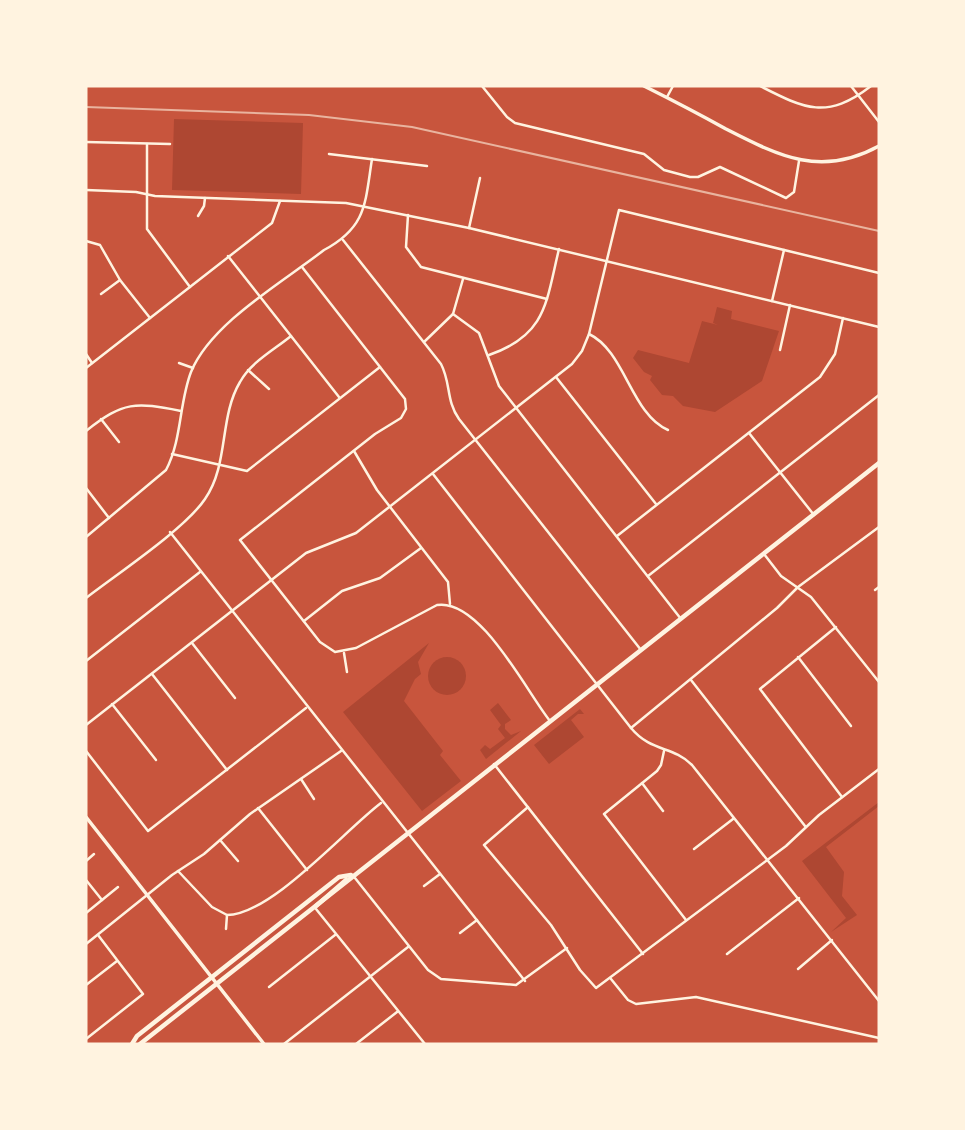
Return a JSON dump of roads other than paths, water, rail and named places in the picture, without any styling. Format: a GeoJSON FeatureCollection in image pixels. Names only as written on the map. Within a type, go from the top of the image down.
{"type":"FeatureCollection","features":[{"type":"Feature","properties":{"kind":"main road"},"geometry":{"type":"LineString","coordinates":[[644,86],[767,150],[799,161],[842,161],[879,146]]}},
{"type":"Feature","properties":{"kind":"main road"},"geometry":{"type":"LineString","coordinates":[[140,1044],[316,909],[345,885],[352,875],[879,463]]}},
{"type":"Feature","properties":{"kind":"main road"},"geometry":{"type":"LineString","coordinates":[[86,817],[264,1044]]}},
{"type":"Feature","properties":{"kind":"main road"},"geometry":{"type":"LineString","coordinates":[[132,1044],[137,1036],[340,877],[352,875]]}},
{"type":"Feature","properties":{"kind":"street"},"geometry":{"type":"LineString","coordinates":[[482,86],[515,123],[644,154],[664,170],[678,174],[698,177],[720,167],[783,197],[791,195],[794,190],[799,161]]}},
{"type":"Feature","properties":{"kind":"street"},"geometry":{"type":"LineString","coordinates":[[667,97],[673,86]]}},
{"type":"Feature","properties":{"kind":"street"},"geometry":{"type":"LineString","coordinates":[[760,86],[799,105],[818,109],[839,106],[859,96],[871,86]]}},
{"type":"Feature","properties":{"kind":"street"},"geometry":{"type":"LineString","coordinates":[[851,86],[879,122]]}},
{"type":"Feature","properties":{"kind":"street"},"geometry":{"type":"LineString","coordinates":[[86,142],[170,144]]}},
{"type":"Feature","properties":{"kind":"street"},"geometry":{"type":"LineString","coordinates":[[147,144],[149,234],[190,287]]}},
{"type":"Feature","properties":{"kind":"street"},"geometry":{"type":"LineString","coordinates":[[329,154],[427,166]]}},
{"type":"Feature","properties":{"kind":"street"},"geometry":{"type":"LineString","coordinates":[[86,537],[159,478],[172,454],[193,368],[215,336],[302,267],[343,240],[357,226],[365,207],[372,159]]}},
{"type":"Feature","properties":{"kind":"street"},"geometry":{"type":"LineString","coordinates":[[469,228],[480,177]]}},
{"type":"Feature","properties":{"kind":"street"},"geometry":{"type":"LineString","coordinates":[[86,190],[365,207],[559,249],[879,327]]}},
{"type":"Feature","properties":{"kind":"street"},"geometry":{"type":"LineString","coordinates":[[198,216],[205,198]]}},
{"type":"Feature","properties":{"kind":"street"},"geometry":{"type":"LineString","coordinates":[[86,368],[272,223],[280,200]]}},
{"type":"Feature","properties":{"kind":"street"},"geometry":{"type":"LineString","coordinates":[[86,725],[313,549],[350,537],[576,359],[589,334],[619,210],[879,273]]}},
{"type":"Feature","properties":{"kind":"street"},"geometry":{"type":"LineString","coordinates":[[408,215],[405,240],[412,258],[428,270],[547,299]]}},
{"type":"Feature","properties":{"kind":"street"},"geometry":{"type":"LineString","coordinates":[[343,240],[444,370],[451,406],[475,440],[641,650]]}},
{"type":"Feature","properties":{"kind":"street"},"geometry":{"type":"LineString","coordinates":[[86,241],[100,245],[120,280],[150,318]]}},
{"type":"Feature","properties":{"kind":"street"},"geometry":{"type":"LineString","coordinates":[[489,355],[513,345],[541,320],[559,249]]}},
{"type":"Feature","properties":{"kind":"street"},"geometry":{"type":"LineString","coordinates":[[772,300],[784,250]]}},
{"type":"Feature","properties":{"kind":"street"},"geometry":{"type":"LineString","coordinates":[[228,256],[340,398]]}},
{"type":"Feature","properties":{"kind":"street"},"geometry":{"type":"LineString","coordinates":[[302,267],[405,399],[406,409],[401,418],[240,540],[325,647],[344,653],[429,609],[450,604],[474,619],[550,721]]}},
{"type":"Feature","properties":{"kind":"street"},"geometry":{"type":"LineString","coordinates":[[424,342],[453,314],[463,279]]}},
{"type":"Feature","properties":{"kind":"street"},"geometry":{"type":"LineString","coordinates":[[101,294],[120,280]]}},
{"type":"Feature","properties":{"kind":"street"},"geometry":{"type":"LineString","coordinates":[[780,349],[790,305]]}},
{"type":"Feature","properties":{"kind":"street"},"geometry":{"type":"LineString","coordinates":[[453,314],[479,333],[489,355],[496,382],[681,619]]}},
{"type":"Feature","properties":{"kind":"street"},"geometry":{"type":"LineString","coordinates":[[617,537],[825,372],[835,354],[843,318]]}},
{"type":"Feature","properties":{"kind":"street"},"geometry":{"type":"LineString","coordinates":[[589,334],[604,344],[641,402],[658,424],[668,430]]}},
{"type":"Feature","properties":{"kind":"street"},"geometry":{"type":"LineString","coordinates":[[86,598],[170,532],[206,499],[219,464],[235,390],[248,370],[291,336]]}},
{"type":"Feature","properties":{"kind":"street"},"geometry":{"type":"LineString","coordinates":[[86,354],[92,363]]}},
{"type":"Feature","properties":{"kind":"street"},"geometry":{"type":"LineString","coordinates":[[179,363],[193,368]]}},
{"type":"Feature","properties":{"kind":"street"},"geometry":{"type":"LineString","coordinates":[[172,454],[247,471],[380,367]]}},
{"type":"Feature","properties":{"kind":"street"},"geometry":{"type":"LineString","coordinates":[[248,370],[269,389]]}},
{"type":"Feature","properties":{"kind":"street"},"geometry":{"type":"LineString","coordinates":[[556,377],[657,505]]}},
{"type":"Feature","properties":{"kind":"street"},"geometry":{"type":"LineString","coordinates":[[648,576],[879,395]]}},
{"type":"Feature","properties":{"kind":"street"},"geometry":{"type":"LineString","coordinates":[[86,431],[101,419],[131,404],[181,411]]}},
{"type":"Feature","properties":{"kind":"street"},"geometry":{"type":"LineString","coordinates":[[101,419],[118,442]]}},
{"type":"Feature","properties":{"kind":"street"},"geometry":{"type":"LineString","coordinates":[[749,433],[814,515]]}},
{"type":"Feature","properties":{"kind":"street"},"geometry":{"type":"LineString","coordinates":[[354,451],[390,507],[448,582],[450,604]]}},
{"type":"Feature","properties":{"kind":"street"},"geometry":{"type":"LineString","coordinates":[[433,473],[631,728],[647,744],[685,759],[769,858],[879,1001]]}},
{"type":"Feature","properties":{"kind":"street"},"geometry":{"type":"LineString","coordinates":[[86,488],[109,518]]}},
{"type":"Feature","properties":{"kind":"street"},"geometry":{"type":"LineString","coordinates":[[631,728],[777,608],[798,587],[879,527]]}},
{"type":"Feature","properties":{"kind":"street"},"geometry":{"type":"LineString","coordinates":[[170,532],[525,981]]}},
{"type":"Feature","properties":{"kind":"street"},"geometry":{"type":"LineString","coordinates":[[304,621],[342,591],[380,578],[421,548]]}},
{"type":"Feature","properties":{"kind":"street"},"geometry":{"type":"LineString","coordinates":[[764,554],[780,576],[798,587],[836,627],[879,682]]}},
{"type":"Feature","properties":{"kind":"street"},"geometry":{"type":"LineString","coordinates":[[86,661],[200,572]]}},
{"type":"Feature","properties":{"kind":"street"},"geometry":{"type":"LineString","coordinates":[[875,590],[879,587]]}},
{"type":"Feature","properties":{"kind":"street"},"geometry":{"type":"LineString","coordinates":[[836,627],[760,689],[842,797]]}},
{"type":"Feature","properties":{"kind":"street"},"geometry":{"type":"LineString","coordinates":[[192,643],[235,698]]}},
{"type":"Feature","properties":{"kind":"street"},"geometry":{"type":"LineString","coordinates":[[344,653],[347,672]]}},
{"type":"Feature","properties":{"kind":"street"},"geometry":{"type":"LineString","coordinates":[[797,657],[851,726]]}},
{"type":"Feature","properties":{"kind":"street"},"geometry":{"type":"LineString","coordinates":[[152,674],[227,770]]}},
{"type":"Feature","properties":{"kind":"street"},"geometry":{"type":"LineString","coordinates":[[691,680],[805,826]]}},
{"type":"Feature","properties":{"kind":"street"},"geometry":{"type":"LineString","coordinates":[[113,704],[156,760]]}},
{"type":"Feature","properties":{"kind":"street"},"geometry":{"type":"LineString","coordinates":[[86,751],[148,831],[307,707]]}},
{"type":"Feature","properties":{"kind":"street"},"geometry":{"type":"LineString","coordinates":[[664,750],[661,765],[604,814],[686,920]]}},
{"type":"Feature","properties":{"kind":"street"},"geometry":{"type":"LineString","coordinates":[[86,944],[258,808],[341,751]]}},
{"type":"Feature","properties":{"kind":"street"},"geometry":{"type":"LineString","coordinates":[[494,764],[643,954]]}},
{"type":"Feature","properties":{"kind":"street"},"geometry":{"type":"LineString","coordinates":[[528,807],[484,845],[596,988],[769,858],[805,826],[879,769]]}},
{"type":"Feature","properties":{"kind":"street"},"geometry":{"type":"LineString","coordinates":[[302,779],[314,799]]}},
{"type":"Feature","properties":{"kind":"street"},"geometry":{"type":"LineString","coordinates":[[642,783],[663,811]]}},
{"type":"Feature","properties":{"kind":"street"},"geometry":{"type":"LineString","coordinates":[[178,871],[216,910],[227,915],[244,912],[307,870],[381,802]]}},
{"type":"Feature","properties":{"kind":"street"},"geometry":{"type":"LineString","coordinates":[[258,808],[307,870]]}},
{"type":"Feature","properties":{"kind":"street"},"geometry":{"type":"LineString","coordinates":[[694,849],[734,818]]}},
{"type":"Feature","properties":{"kind":"street"},"geometry":{"type":"LineString","coordinates":[[219,840],[238,861]]}},
{"type":"Feature","properties":{"kind":"street"},"geometry":{"type":"LineString","coordinates":[[86,861],[94,854]]}},
{"type":"Feature","properties":{"kind":"street"},"geometry":{"type":"LineString","coordinates":[[424,886],[440,873]]}},
{"type":"Feature","properties":{"kind":"street"},"geometry":{"type":"LineString","coordinates":[[352,875],[435,976],[509,987],[525,981],[567,948]]}},
{"type":"Feature","properties":{"kind":"street"},"geometry":{"type":"LineString","coordinates":[[86,880],[102,900]]}},
{"type":"Feature","properties":{"kind":"street"},"geometry":{"type":"LineString","coordinates":[[86,913],[118,887]]}},
{"type":"Feature","properties":{"kind":"street"},"geometry":{"type":"LineString","coordinates":[[727,954],[799,898]]}},
{"type":"Feature","properties":{"kind":"street"},"geometry":{"type":"LineString","coordinates":[[316,909],[425,1044]]}},
{"type":"Feature","properties":{"kind":"street"},"geometry":{"type":"LineString","coordinates":[[226,929],[227,915]]}},
{"type":"Feature","properties":{"kind":"street"},"geometry":{"type":"LineString","coordinates":[[460,933],[477,920]]}},
{"type":"Feature","properties":{"kind":"street"},"geometry":{"type":"LineString","coordinates":[[269,987],[336,934]]}},
{"type":"Feature","properties":{"kind":"street"},"geometry":{"type":"LineString","coordinates":[[86,1039],[143,994],[98,935]]}},
{"type":"Feature","properties":{"kind":"street"},"geometry":{"type":"LineString","coordinates":[[798,969],[832,940]]}},
{"type":"Feature","properties":{"kind":"street"},"geometry":{"type":"LineString","coordinates":[[284,1044],[409,947]]}},
{"type":"Feature","properties":{"kind":"street"},"geometry":{"type":"LineString","coordinates":[[86,985],[117,961]]}},
{"type":"Feature","properties":{"kind":"street"},"geometry":{"type":"LineString","coordinates":[[611,979],[628,1000],[636,1004],[696,997],[879,1038]]}},
{"type":"Feature","properties":{"kind":"street"},"geometry":{"type":"LineString","coordinates":[[356,1044],[397,1012]]}},
{"type":"Feature","properties":{"kind":"railway"},"geometry":{"type":"LineString","coordinates":[[86,107],[309,115],[412,127],[879,231]]}}]}
